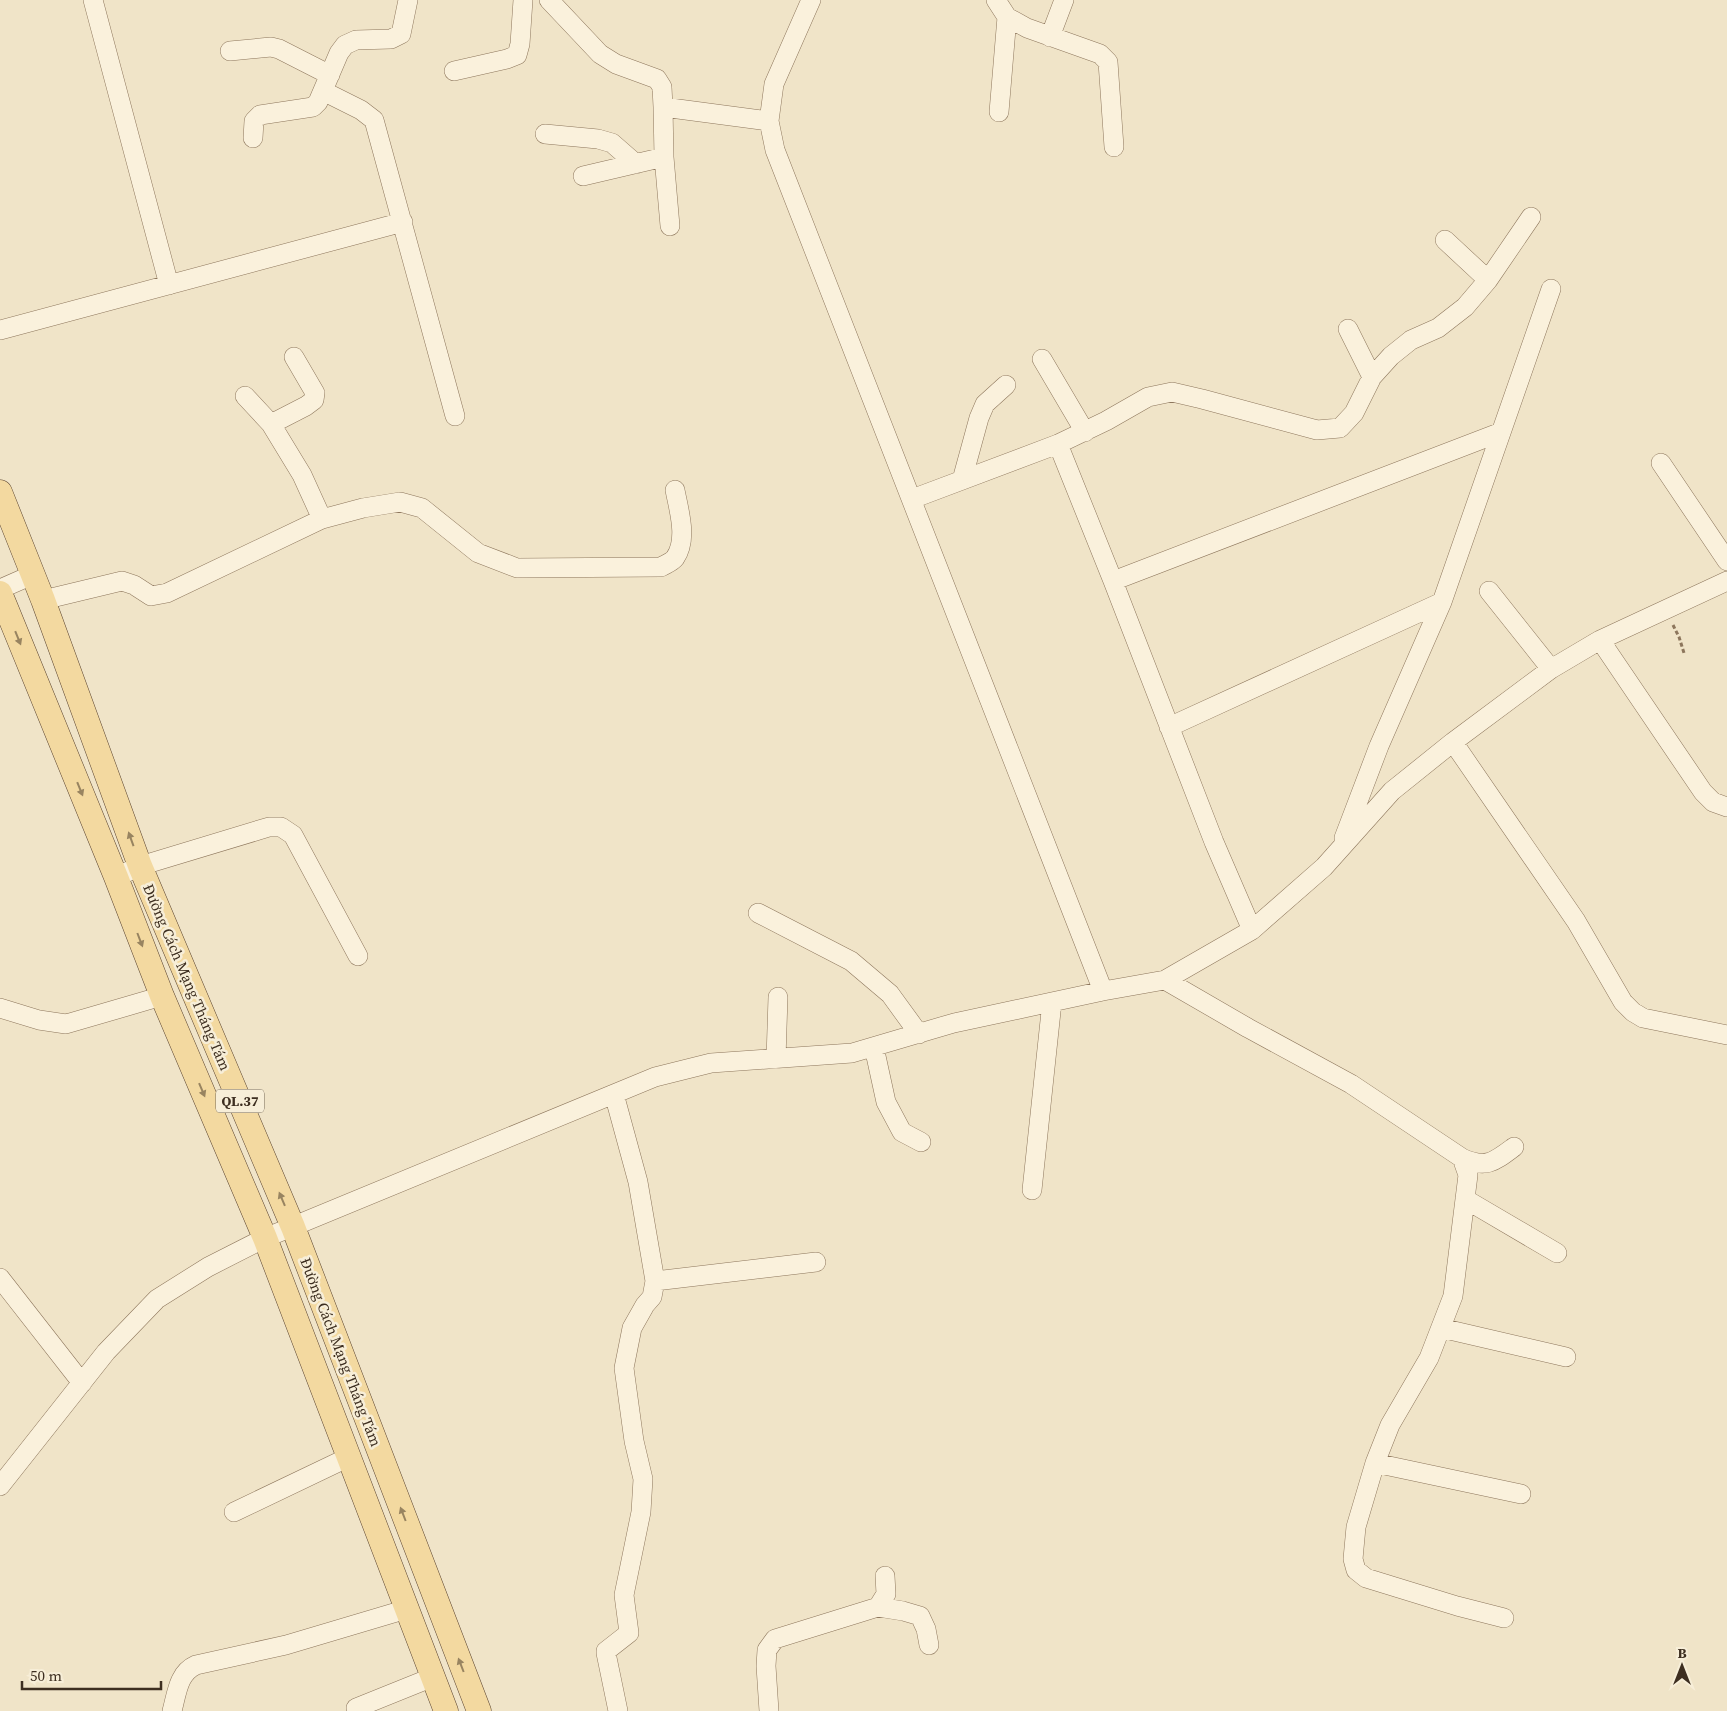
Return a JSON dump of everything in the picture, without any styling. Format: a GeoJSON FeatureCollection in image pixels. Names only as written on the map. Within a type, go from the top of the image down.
{"type":"FeatureCollection","features":[{"type":"Feature","properties":{"kind":"main road","name":"Đường Cách Mạng Tháng Tám"},"geometry":{"type":"LineString","coordinates":[[0,492],[43,600],[140,866],[293,1227],[479,1711]]}},
{"type":"Feature","properties":{"kind":"main road","name":"Đường Cách Mạng Tháng Tám"},"geometry":{"type":"LineString","coordinates":[[0,593],[116,877],[162,996],[265,1238],[446,1711]]}},
{"type":"Feature","properties":{"kind":"street"},"geometry":{"type":"LineString","coordinates":[[93,0],[169,285]]}},
{"type":"Feature","properties":{"kind":"street"},"geometry":{"type":"LineString","coordinates":[[253,138],[254,121],[260,115],[313,108],[318,102],[339,53],[345,45],[356,40],[391,39],[402,34],[408,0]]}},
{"type":"Feature","properties":{"kind":"street"},"geometry":{"type":"LineString","coordinates":[[454,71],[517,55],[520,44],[523,0]]}},
{"type":"Feature","properties":{"kind":"street"},"geometry":{"type":"LineString","coordinates":[[549,0],[600,54],[616,64],[656,80],[662,88],[664,157],[670,226]]}},
{"type":"Feature","properties":{"kind":"street"},"geometry":{"type":"LineString","coordinates":[[811,0],[774,84],[769,121],[775,150],[1102,991]]}},
{"type":"Feature","properties":{"kind":"street"},"geometry":{"type":"LineString","coordinates":[[996,0],[1008,17],[1027,28],[1100,54],[1108,62],[1114,147]]}},
{"type":"Feature","properties":{"kind":"street"},"geometry":{"type":"LineString","coordinates":[[1050,37],[1064,0]]}},
{"type":"Feature","properties":{"kind":"street"},"geometry":{"type":"LineString","coordinates":[[999,112],[1008,17]]}},
{"type":"Feature","properties":{"kind":"street"},"geometry":{"type":"LineString","coordinates":[[230,52],[279,49],[374,120],[455,416]]}},
{"type":"Feature","properties":{"kind":"street"},"geometry":{"type":"LineString","coordinates":[[664,107],[769,121]]}},
{"type":"Feature","properties":{"kind":"street"},"geometry":{"type":"LineString","coordinates":[[545,134],[612,143],[636,164]]}},
{"type":"Feature","properties":{"kind":"street"},"geometry":{"type":"LineString","coordinates":[[583,176],[664,157]]}},
{"type":"Feature","properties":{"kind":"street"},"geometry":{"type":"LineString","coordinates":[[912,499],[1058,444],[1128,410],[1148,397],[1172,392],[1317,430],[1340,428],[1354,413],[1372,377],[1391,356],[1411,340],[1438,328],[1465,307],[1488,280],[1531,217]]}},
{"type":"Feature","properties":{"kind":"street"},"geometry":{"type":"LineString","coordinates":[[0,330],[403,222]]}},
{"type":"Feature","properties":{"kind":"street"},"geometry":{"type":"LineString","coordinates":[[1444,240],[1488,280]]}},
{"type":"Feature","properties":{"kind":"street"},"geometry":{"type":"LineString","coordinates":[[1340,849],[1380,746],[1442,602],[1551,289]]}},
{"type":"Feature","properties":{"kind":"street"},"geometry":{"type":"LineString","coordinates":[[1348,329],[1372,377]]}},
{"type":"Feature","properties":{"kind":"street"},"geometry":{"type":"LineString","coordinates":[[271,424],[314,400],[315,393],[294,357]]}},
{"type":"Feature","properties":{"kind":"street"},"geometry":{"type":"LineString","coordinates":[[1042,359],[1085,432]]}},
{"type":"Feature","properties":{"kind":"street"},"geometry":{"type":"LineString","coordinates":[[962,480],[979,418],[985,404],[1006,385]]}},
{"type":"Feature","properties":{"kind":"street"},"geometry":{"type":"LineString","coordinates":[[245,396],[271,424],[302,475],[322,519]]}},
{"type":"Feature","properties":{"kind":"street"},"geometry":{"type":"LineString","coordinates":[[1113,580],[1501,432]]}},
{"type":"Feature","properties":{"kind":"street"},"geometry":{"type":"LineString","coordinates":[[1058,444],[1113,580],[1214,842],[1252,930]]}},
{"type":"Feature","properties":{"kind":"street"},"geometry":{"type":"LineString","coordinates":[[1661,463],[1727,561]]}},
{"type":"Feature","properties":{"kind":"street"},"geometry":{"type":"LineString","coordinates":[[43,600],[122,580],[151,596],[167,593],[322,519],[363,508],[400,502],[422,508],[478,553],[517,568],[662,567],[674,560],[680,548],[682,522],[675,490]]}},
{"type":"Feature","properties":{"kind":"street"},"geometry":{"type":"LineString","coordinates":[[0,589],[32,575]]}},
{"type":"Feature","properties":{"kind":"street"},"geometry":{"type":"LineString","coordinates":[[0,1486],[106,1352],[157,1299],[208,1267],[265,1238],[655,1077],[711,1064],[852,1053],[954,1023],[1102,991],[1165,980],[1252,930],[1324,867],[1392,791],[1453,742],[1551,669],[1600,640],[1727,581]]}},
{"type":"Feature","properties":{"kind":"street"},"geometry":{"type":"LineString","coordinates":[[1489,591],[1551,669]]}},
{"type":"Feature","properties":{"kind":"street"},"geometry":{"type":"LineString","coordinates":[[1169,727],[1442,602]]}},
{"type":"Feature","properties":{"kind":"street"},"geometry":{"type":"LineString","coordinates":[[1600,640],[1703,792],[1713,802],[1727,807]]}},
{"type":"Feature","properties":{"kind":"street"},"geometry":{"type":"LineString","coordinates":[[1453,742],[1576,921],[1623,1002],[1632,1012],[1643,1018],[1727,1036]]}},
{"type":"Feature","properties":{"kind":"street"},"geometry":{"type":"LineString","coordinates":[[116,877],[140,866],[249,832],[269,827],[281,827],[293,835],[358,956]]}},
{"type":"Feature","properties":{"kind":"street"},"geometry":{"type":"LineString","coordinates":[[758,913],[851,961],[890,994],[918,1034]]}},
{"type":"Feature","properties":{"kind":"street"},"geometry":{"type":"LineString","coordinates":[[1165,980],[1351,1084],[1462,1158],[1474,1164],[1485,1164],[1499,1159],[1514,1147]]}},
{"type":"Feature","properties":{"kind":"street"},"geometry":{"type":"LineString","coordinates":[[0,1008],[39,1020],[66,1024],[162,996]]}},
{"type":"Feature","properties":{"kind":"street"},"geometry":{"type":"LineString","coordinates":[[776,1059],[778,997]]}},
{"type":"Feature","properties":{"kind":"street"},"geometry":{"type":"LineString","coordinates":[[1032,1190],[1052,1002]]}},
{"type":"Feature","properties":{"kind":"street"},"geometry":{"type":"LineString","coordinates":[[874,1048],[886,1102],[902,1132],[921,1142]]}},
{"type":"Feature","properties":{"kind":"street"},"geometry":{"type":"LineString","coordinates":[[614,1094],[638,1182],[655,1281],[652,1297],[632,1328],[624,1368],[634,1441],[643,1479],[641,1512],[624,1595],[629,1632],[628,1635],[606,1651],[618,1711]]}},
{"type":"Feature","properties":{"kind":"street"},"geometry":{"type":"LineString","coordinates":[[1462,1158],[1468,1175],[1453,1296],[1429,1358],[1390,1425],[1375,1463],[1356,1527],[1353,1559],[1356,1570],[1366,1578],[1504,1618]]}},
{"type":"Feature","properties":{"kind":"street"},"geometry":{"type":"LineString","coordinates":[[1465,1199],[1557,1253]]}},
{"type":"Feature","properties":{"kind":"street"},"geometry":{"type":"LineString","coordinates":[[655,1281],[816,1262]]}},
{"type":"Feature","properties":{"kind":"street"},"geometry":{"type":"LineString","coordinates":[[0,1278],[82,1383]]}},
{"type":"Feature","properties":{"kind":"street"},"geometry":{"type":"LineString","coordinates":[[1441,1328],[1566,1357]]}},
{"type":"Feature","properties":{"kind":"street"},"geometry":{"type":"LineString","coordinates":[[234,1512],[348,1456]]}},
{"type":"Feature","properties":{"kind":"street"},"geometry":{"type":"LineString","coordinates":[[1375,1463],[1521,1494]]}},
{"type":"Feature","properties":{"kind":"street"},"geometry":{"type":"LineString","coordinates":[[878,1607],[886,1594],[885,1576]]}},
{"type":"Feature","properties":{"kind":"street"},"geometry":{"type":"LineString","coordinates":[[769,1711],[766,1666],[767,1650],[775,1639],[878,1607],[920,1616],[926,1628],[930,1644]]}},
{"type":"Feature","properties":{"kind":"street"},"geometry":{"type":"LineString","coordinates":[[172,1711],[181,1678],[188,1668],[286,1646],[407,1609]]}},
{"type":"Feature","properties":{"kind":"street"},"geometry":{"type":"LineString","coordinates":[[356,1708],[433,1677]]}},
{"type":"Feature","properties":{"kind":"path"},"geometry":{"type":"LineString","coordinates":[[1665,609],[1679,637],[1684,653]]}}]}
